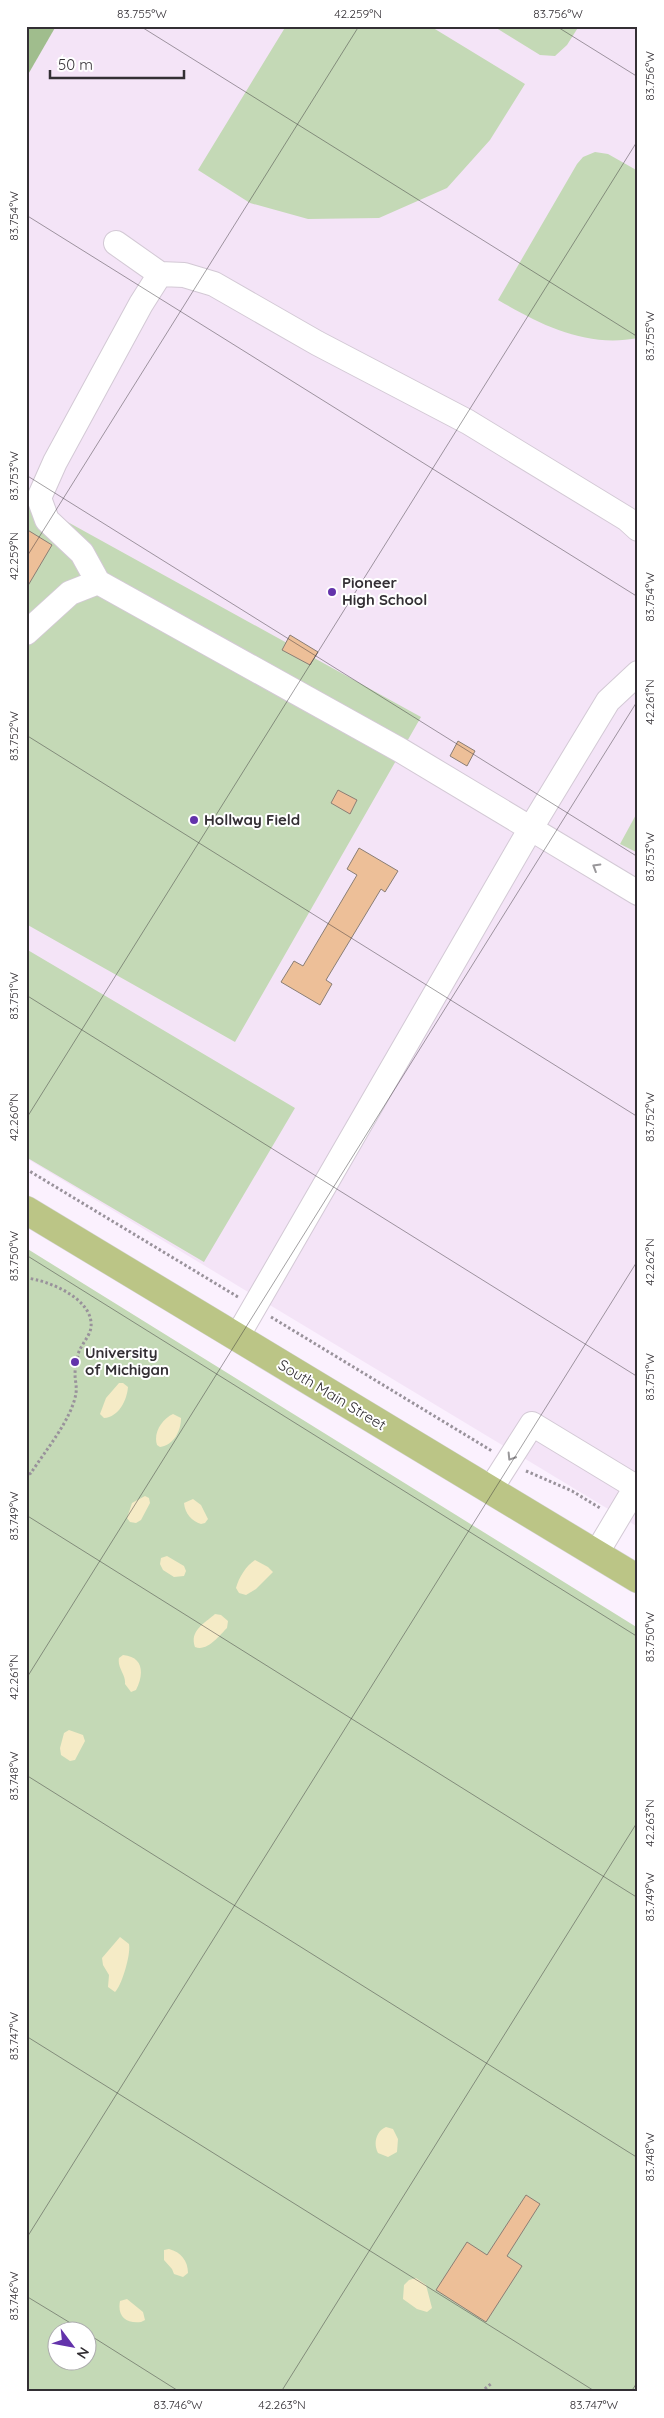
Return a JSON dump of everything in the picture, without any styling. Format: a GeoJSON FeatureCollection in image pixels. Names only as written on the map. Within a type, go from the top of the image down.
{"type":"FeatureCollection","features":[{"type":"Feature","properties":{"kind":"main road","name":"South Main Street"},"geometry":{"type":"LineString","coordinates":[[26,1210],[638,1579]]}},
{"type":"Feature","properties":{"kind":"lane"},"geometry":{"type":"LineString","coordinates":[[116,243],[160,274],[184,275],[214,284],[317,343],[468,422],[627,519],[638,529]]}},
{"type":"Feature","properties":{"kind":"lane"},"geometry":{"type":"LineString","coordinates":[[160,274],[141,304],[55,462],[39,498],[47,520],[82,553],[98,582],[400,750],[638,893]]}},
{"type":"Feature","properties":{"kind":"lane"},"geometry":{"type":"LineString","coordinates":[[26,633],[70,593],[98,582]]}},
{"type":"Feature","properties":{"kind":"lane"},"geometry":{"type":"LineString","coordinates":[[237,1338],[531,828],[608,701],[638,673]]}},
{"type":"Feature","properties":{"kind":"lane"},"geometry":{"type":"LineString","coordinates":[[490,1490],[532,1424],[636,1487],[596,1554]]}},
{"type":"Feature","properties":{"kind":"path"},"geometry":{"type":"LineString","coordinates":[[26,1169],[236,1296]]}},
{"type":"Feature","properties":{"kind":"path"},"geometry":{"type":"LineString","coordinates":[[26,1278],[36,1279],[63,1288],[82,1304],[90,1316],[92,1328],[79,1351],[75,1372],[76,1392],[68,1414],[31,1473],[26,1476]]}},
{"type":"Feature","properties":{"kind":"path"},"geometry":{"type":"LineString","coordinates":[[267,1314],[509,1461],[572,1491],[618,1518]]}},
{"type":"Feature","properties":{"kind":"path"},"geometry":{"type":"LineString","coordinates":[[481,2392],[492,2383]]}},
{"type":"Feature","properties":{"kind":"shaded area","name":"Pioneer High School"},"geometry":{"type":"Polygon","coordinates":[[[26,26],[638,26],[638,1527],[26,1158],[26,26]]]}},
{"type":"Feature","properties":{"kind":"green space"},"geometry":{"type":"Polygon","coordinates":[[[26,26],[56,26],[26,78],[26,26]]]}},
{"type":"Feature","properties":{"kind":"green space"},"geometry":{"type":"Polygon","coordinates":[[[286,26],[430,26],[525,84],[490,140],[447,188],[379,218],[308,219],[250,203],[198,170],[286,26]]]}},
{"type":"Feature","properties":{"kind":"green space"},"geometry":{"type":"Polygon","coordinates":[[[493,26],[579,26],[567,45],[555,56],[540,55],[493,26]]]}},
{"type":"Feature","properties":{"kind":"green space"},"geometry":{"type":"Polygon","coordinates":[[[595,152],[608,154],[638,171],[638,338],[600,340],[582,337],[547,326],[498,300],[577,164],[583,157],[595,152]]]}},
{"type":"Feature","properties":{"kind":"green space","name":"Hollway Field"},"geometry":{"type":"Polygon","coordinates":[[[26,499],[421,717],[235,1042],[26,924],[26,499]]]}},
{"type":"Feature","properties":{"kind":"green space"},"geometry":{"type":"Polygon","coordinates":[[[638,811],[638,853],[620,844],[638,811]]]}},
{"type":"Feature","properties":{"kind":"green space"},"geometry":{"type":"Polygon","coordinates":[[[26,949],[295,1108],[204,1262],[26,1157],[26,949]]]}},
{"type":"Feature","properties":{"kind":"green space"},"geometry":{"type":"Polygon","coordinates":[[[26,1248],[638,1628],[638,2392],[26,2392],[26,1248]]]}},
{"type":"Feature","properties":{"kind":"sand"},"geometry":{"type":"Polygon","coordinates":[[[119,1383],[123,1383],[128,1387],[124,1402],[114,1415],[104,1418],[100,1414],[106,1398],[119,1383]]]}},
{"type":"Feature","properties":{"kind":"sand"},"geometry":{"type":"Polygon","coordinates":[[[173,1414],[181,1418],[180,1428],[173,1440],[160,1447],[157,1445],[156,1440],[157,1431],[162,1423],[173,1414]]]}},
{"type":"Feature","properties":{"kind":"sand"},"geometry":{"type":"Polygon","coordinates":[[[145,1496],[149,1498],[150,1503],[141,1520],[136,1523],[130,1522],[127,1518],[132,1503],[145,1496]]]}},
{"type":"Feature","properties":{"kind":"sand"},"geometry":{"type":"Polygon","coordinates":[[[193,1499],[201,1505],[208,1519],[205,1523],[201,1524],[195,1521],[186,1510],[184,1503],[193,1499]]]}},
{"type":"Feature","properties":{"kind":"sand"},"geometry":{"type":"Polygon","coordinates":[[[167,1556],[184,1566],[186,1571],[184,1576],[174,1577],[163,1570],[160,1564],[161,1558],[167,1556]]]}},
{"type":"Feature","properties":{"kind":"sand"},"geometry":{"type":"Polygon","coordinates":[[[255,1560],[273,1572],[256,1589],[246,1595],[239,1593],[236,1588],[239,1580],[255,1560]]]}},
{"type":"Feature","properties":{"kind":"sand"},"geometry":{"type":"Polygon","coordinates":[[[215,1614],[221,1615],[228,1621],[227,1628],[217,1639],[208,1645],[199,1648],[195,1647],[194,1636],[196,1632],[215,1614]]]}},
{"type":"Feature","properties":{"kind":"sand"},"geometry":{"type":"Polygon","coordinates":[[[123,1655],[135,1659],[140,1667],[139,1684],[136,1690],[131,1692],[125,1684],[119,1665],[119,1658],[123,1655]]]}},
{"type":"Feature","properties":{"kind":"sand"},"geometry":{"type":"Polygon","coordinates":[[[69,1730],[83,1735],[85,1741],[75,1760],[70,1761],[61,1755],[60,1748],[64,1733],[69,1730]]]}},
{"type":"Feature","properties":{"kind":"sand"},"geometry":{"type":"Polygon","coordinates":[[[120,1937],[129,1944],[129,1949],[123,1976],[115,1992],[108,1987],[109,1975],[103,1965],[102,1958],[120,1937]]]}},
{"type":"Feature","properties":{"kind":"sand"},"geometry":{"type":"Polygon","coordinates":[[[386,2127],[393,2129],[398,2139],[397,2152],[388,2157],[378,2153],[376,2149],[376,2138],[380,2131],[386,2127]]]}},
{"type":"Feature","properties":{"kind":"sand"},"geometry":{"type":"Polygon","coordinates":[[[169,2249],[177,2252],[185,2261],[188,2273],[183,2277],[174,2274],[164,2260],[164,2250],[169,2249]]]}},
{"type":"Feature","properties":{"kind":"sand"},"geometry":{"type":"Polygon","coordinates":[[[416,2278],[426,2285],[432,2308],[427,2312],[417,2309],[403,2299],[404,2285],[409,2280],[416,2278]]]}},
{"type":"Feature","properties":{"kind":"sand"},"geometry":{"type":"Polygon","coordinates":[[[127,2299],[143,2312],[145,2320],[131,2322],[121,2315],[120,2301],[127,2299]]]}},
{"type":"Feature","properties":{"kind":"building"},"geometry":{"type":"Polygon","coordinates":[[[26,529],[52,545],[26,589],[26,529]]]}},
{"type":"Feature","properties":{"kind":"building"},"geometry":{"type":"Polygon","coordinates":[[[290,635],[318,652],[310,665],[282,650],[290,635]]]}},
{"type":"Feature","properties":{"kind":"building"},"geometry":{"type":"Polygon","coordinates":[[[458,741],[475,751],[467,766],[450,756],[458,741]]]}},
{"type":"Feature","properties":{"kind":"building"},"geometry":{"type":"Polygon","coordinates":[[[338,790],[357,800],[350,814],[331,803],[338,790]]]}},
{"type":"Feature","properties":{"kind":"building"},"geometry":{"type":"Polygon","coordinates":[[[359,848],[398,871],[385,892],[381,889],[326,980],[332,984],[320,1005],[281,982],[294,961],[303,966],[357,875],[347,869],[359,848]]]}},
{"type":"Feature","properties":{"kind":"building"},"geometry":{"type":"Polygon","coordinates":[[[526,2195],[540,2204],[507,2256],[522,2266],[486,2322],[436,2290],[467,2242],[487,2255],[526,2195]]]}},
{"type":"Feature","properties":{"kind":"place","name":"Pioneer High School"},"geometry":{"type":"Point","coordinates":[332,592]}},
{"type":"Feature","properties":{"kind":"place","name":"Hollway Field"},"geometry":{"type":"Point","coordinates":[194,820]}},
{"type":"Feature","properties":{"kind":"place","name":"University of Michigan"},"geometry":{"type":"Point","coordinates":[75,1362]}}]}
